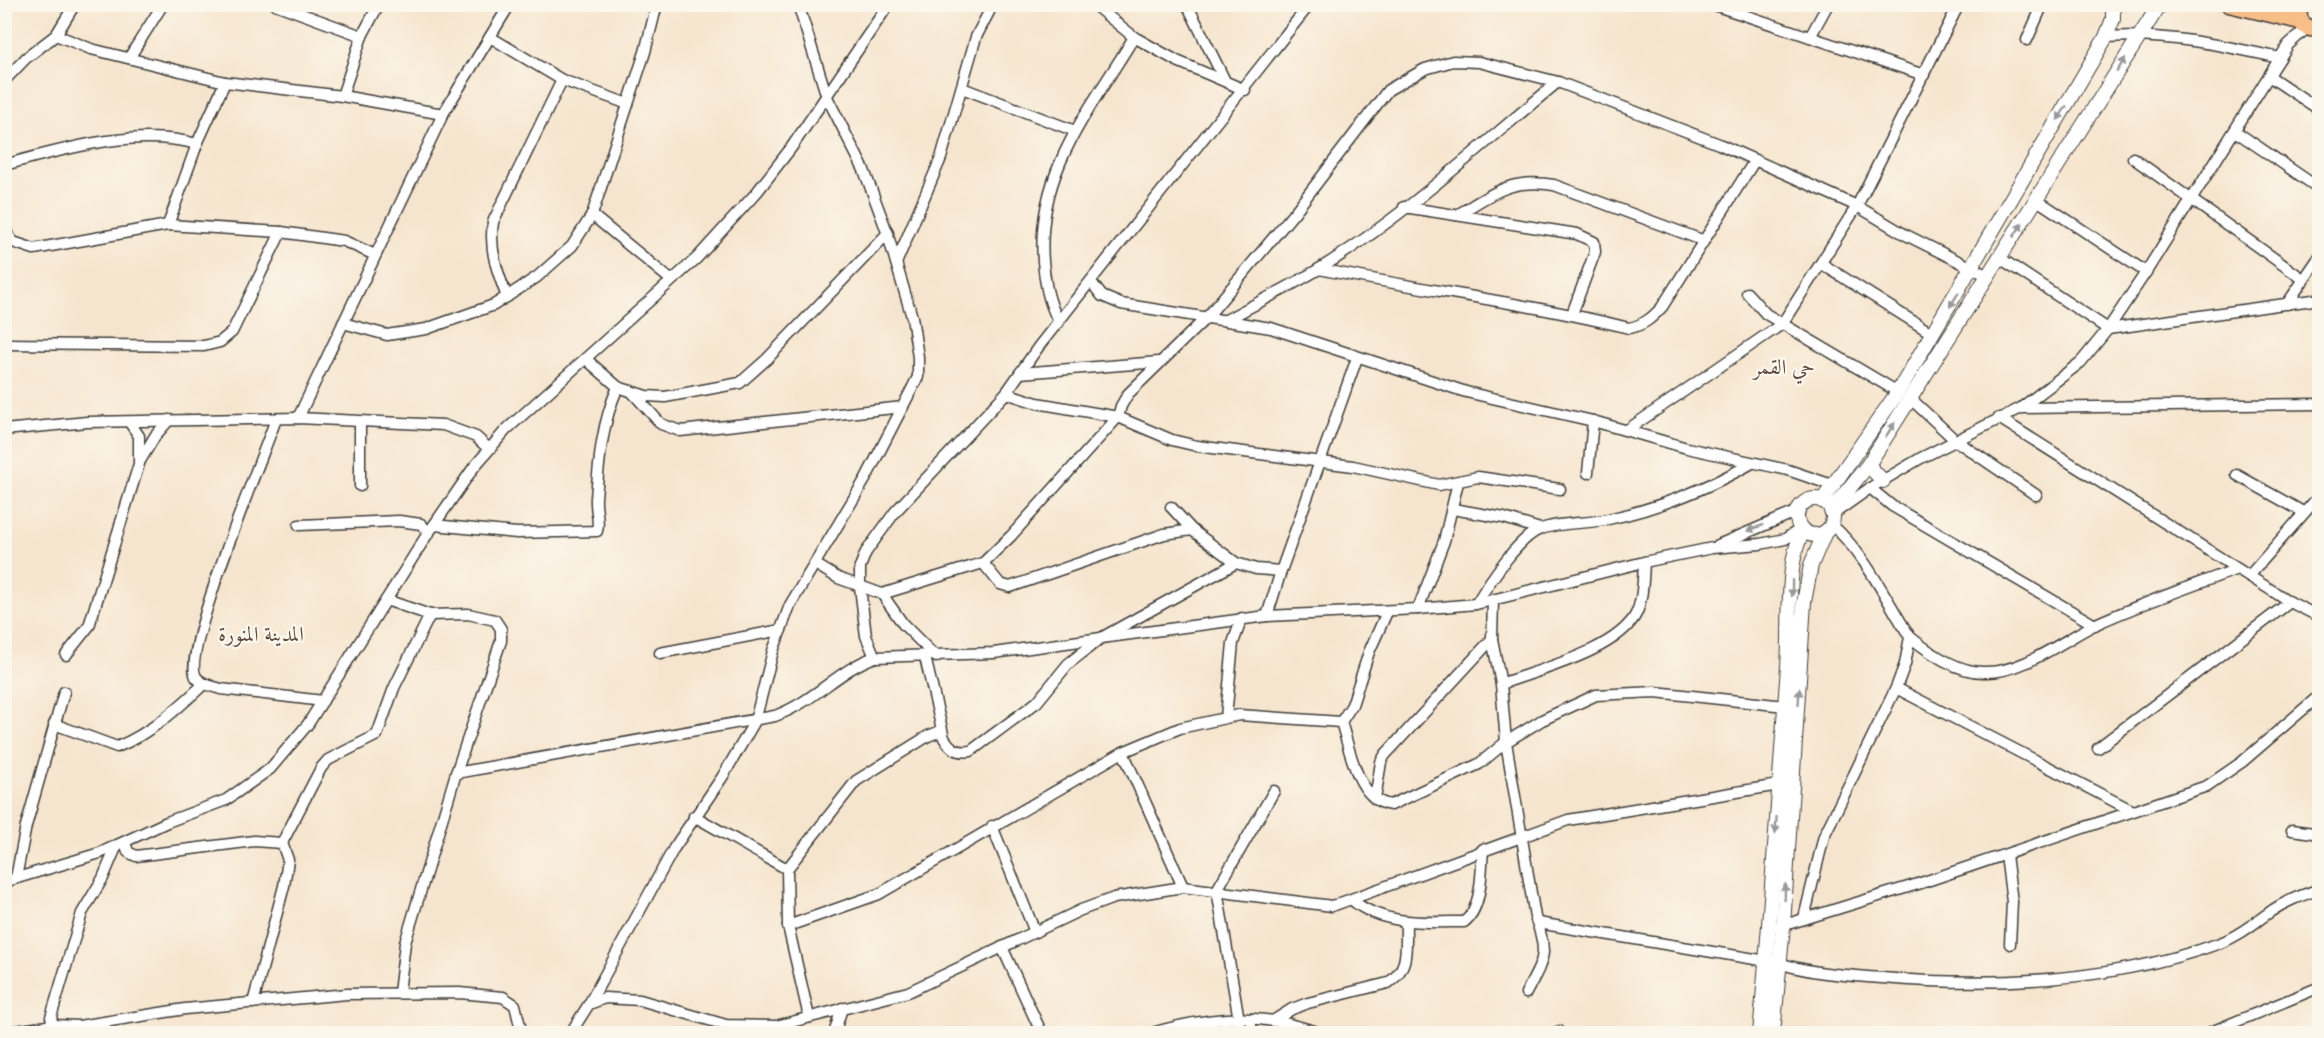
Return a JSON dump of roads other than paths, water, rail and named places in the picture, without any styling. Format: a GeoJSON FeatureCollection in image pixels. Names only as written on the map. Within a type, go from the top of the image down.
{"type":"FeatureCollection","features":[{"type":"Feature","properties":{"kind":"main road"},"geometry":{"type":"LineString","coordinates":[[2229,4],[2307,21]]}},
{"type":"Feature","properties":{"kind":"street"},"geometry":{"type":"LineString","coordinates":[[4,81],[26,58],[56,35],[75,4]]}},
{"type":"Feature","properties":{"kind":"street"},"geometry":{"type":"LineString","coordinates":[[129,58],[163,4]]}},
{"type":"Feature","properties":{"kind":"street"},"geometry":{"type":"LineString","coordinates":[[275,4],[362,36]]}},
{"type":"Feature","properties":{"kind":"street"},"geometry":{"type":"LineString","coordinates":[[342,96],[362,36],[379,4]]}},
{"type":"Feature","properties":{"kind":"street"},"geometry":{"type":"LineString","coordinates":[[298,418],[443,114],[510,4]]}},
{"type":"Feature","properties":{"kind":"street"},"geometry":{"type":"LineString","coordinates":[[343,323],[387,335],[426,329],[494,305],[537,277],[572,246],[592,215],[645,52],[657,4]]}},
{"type":"Feature","properties":{"kind":"street"},"geometry":{"type":"LineString","coordinates":[[570,1034],[589,1004],[674,848],[723,776],[755,721],[790,605],[866,478],[918,377],[918,357],[912,317],[888,233],[864,170],[827,97],[798,4]]}},
{"type":"Feature","properties":{"kind":"street"},"geometry":{"type":"LineString","coordinates":[[4,882],[100,854],[167,822],[226,800],[250,784],[289,748],[322,701],[431,529],[489,449],[506,430],[697,258],[757,192],[827,97],[889,4]]}},
{"type":"Feature","properties":{"kind":"street"},"geometry":{"type":"LineString","coordinates":[[897,261],[941,158],[976,37],[993,4]]}},
{"type":"Feature","properties":{"kind":"street"},"geometry":{"type":"LineString","coordinates":[[1093,4],[1134,37],[1177,61],[1224,79],[1245,90]]}},
{"type":"Feature","properties":{"kind":"street"},"geometry":{"type":"LineString","coordinates":[[1187,4],[1224,79]]}},
{"type":"Feature","properties":{"kind":"street"},"geometry":{"type":"LineString","coordinates":[[875,657],[866,636],[860,587],[862,563],[879,530],[1006,393],[1189,155],[1245,90],[1310,4]]}},
{"type":"Feature","properties":{"kind":"street"},"geometry":{"type":"LineString","coordinates":[[1711,4],[1924,75]]}},
{"type":"Feature","properties":{"kind":"street"},"geometry":{"type":"LineString","coordinates":[[1810,37],[1828,4]]}},
{"type":"Feature","properties":{"kind":"street"},"geometry":{"type":"LineString","coordinates":[[1627,430],[1782,324],[1857,206],[1959,4]]}},
{"type":"Feature","properties":{"kind":"street"},"geometry":{"type":"LineString","coordinates":[[2027,40],[2043,4]]}},
{"type":"Feature","properties":{"kind":"street"},"geometry":{"type":"LineString","coordinates":[[456,773],[755,721],[802,705],[858,663],[875,657],[994,654],[1242,618],[1387,612],[1476,604],[1644,562],[1712,548],[1766,543],[1785,539],[1802,531],[1815,535],[1865,470],[1933,334],[2106,37],[2113,19],[2113,4]]}},
{"type":"Feature","properties":{"kind":"street"},"geometry":{"type":"LineString","coordinates":[[1773,1034],[1773,962],[1804,602],[1811,565],[1828,517],[1835,486],[1850,463],[1944,342],[2000,258],[2160,4]]}},
{"type":"Feature","properties":{"kind":"street"},"geometry":{"type":"LineString","coordinates":[[1828,517],[1882,481],[1955,440],[2021,408],[2081,362],[2108,329],[2146,272],[2280,58],[2307,21]]}},
{"type":"Feature","properties":{"kind":"street"},"geometry":{"type":"LineString","coordinates":[[56,35],[92,49],[225,82],[342,96],[443,114]]}},
{"type":"Feature","properties":{"kind":"street"},"geometry":{"type":"LineString","coordinates":[[2106,37],[2139,35],[2200,40],[2280,58]]}},
{"type":"Feature","properties":{"kind":"street"},"geometry":{"type":"LineString","coordinates":[[490,37],[562,80],[628,104]]}},
{"type":"Feature","properties":{"kind":"street"},"geometry":{"type":"LineString","coordinates":[[1059,322],[1046,288],[1042,248],[1044,209],[1053,176],[1075,131],[1134,37]]}},
{"type":"Feature","properties":{"kind":"street"},"geometry":{"type":"LineString","coordinates":[[815,564],[860,587],[882,594],[983,562],[1011,536],[1118,417],[1128,394],[1207,317],[1294,213],[1377,102],[1394,85],[1425,69],[1453,61],[1479,62],[1558,82],[1755,160],[1857,206],[1905,234],[1988,276]]}},
{"type":"Feature","properties":{"kind":"street"},"geometry":{"type":"LineString","coordinates":[[2269,76],[2319,110]]}},
{"type":"Feature","properties":{"kind":"street"},"geometry":{"type":"LineString","coordinates":[[507,297],[495,266],[490,242],[493,222],[562,80]]}},
{"type":"Feature","properties":{"kind":"street"},"geometry":{"type":"LineString","coordinates":[[168,225],[197,144],[225,82]]}},
{"type":"Feature","properties":{"kind":"street"},"geometry":{"type":"LineString","coordinates":[[1226,320],[1319,269],[1404,207],[1558,82]]}},
{"type":"Feature","properties":{"kind":"street"},"geometry":{"type":"LineString","coordinates":[[962,88],[1075,131]]}},
{"type":"Feature","properties":{"kind":"street"},"geometry":{"type":"LineString","coordinates":[[2235,131],[2319,189]]}},
{"type":"Feature","properties":{"kind":"street"},"geometry":{"type":"LineString","coordinates":[[4,165],[98,143],[174,138],[197,144]]}},
{"type":"Feature","properties":{"kind":"street"},"geometry":{"type":"LineString","coordinates":[[2133,158],[2303,279]]}},
{"type":"Feature","properties":{"kind":"street"},"geometry":{"type":"LineString","coordinates":[[1319,269],[1441,293],[1572,314],[1629,328],[1644,324],[1662,307],[1702,240],[1755,160]]}},
{"type":"Feature","properties":{"kind":"street"},"geometry":{"type":"LineString","coordinates":[[1457,215],[1491,194],[1528,182],[1554,185],[1702,240]]}},
{"type":"Feature","properties":{"kind":"street"},"geometry":{"type":"LineString","coordinates":[[2037,200],[2146,272]]}},
{"type":"Feature","properties":{"kind":"street"},"geometry":{"type":"LineString","coordinates":[[1404,207],[1577,234],[1594,242],[1595,252],[1572,314]]}},
{"type":"Feature","properties":{"kind":"street"},"geometry":{"type":"LineString","coordinates":[[592,215],[671,280]]}},
{"type":"Feature","properties":{"kind":"street"},"geometry":{"type":"LineString","coordinates":[[4,228],[13,242],[34,249],[168,225],[280,232],[344,242],[375,255]]}},
{"type":"Feature","properties":{"kind":"street"},"geometry":{"type":"LineString","coordinates":[[4,344],[204,346],[220,342],[231,332],[280,232]]}},
{"type":"Feature","properties":{"kind":"street"},"geometry":{"type":"LineString","coordinates":[[586,360],[618,387],[646,396],[665,397],[740,383],[767,359],[888,233]]}},
{"type":"Feature","properties":{"kind":"street"},"geometry":{"type":"LineString","coordinates":[[2287,304],[2319,256]]}},
{"type":"Feature","properties":{"kind":"street"},"geometry":{"type":"LineString","coordinates":[[2000,258],[2108,329],[2319,299]]}},
{"type":"Feature","properties":{"kind":"street"},"geometry":{"type":"LineString","coordinates":[[1822,264],[1933,334]]}},
{"type":"Feature","properties":{"kind":"street"},"geometry":{"type":"LineString","coordinates":[[1091,282],[1102,296],[1121,304],[1270,328],[1466,392],[1593,421],[1687,448],[1804,474],[1835,486]]}},
{"type":"Feature","properties":{"kind":"street"},"geometry":{"type":"LineString","coordinates":[[1747,293],[1766,314],[1904,396],[1955,440],[2036,495]]}},
{"type":"Feature","properties":{"kind":"street"},"geometry":{"type":"LineString","coordinates":[[1267,616],[1357,358]]}},
{"type":"Feature","properties":{"kind":"street"},"geometry":{"type":"LineString","coordinates":[[1020,373],[1159,362]]}},
{"type":"Feature","properties":{"kind":"street"},"geometry":{"type":"LineString","coordinates":[[299,525],[399,522],[421,524],[431,529],[517,533],[597,531],[596,501],[601,445],[607,415],[618,387]]}},
{"type":"Feature","properties":{"kind":"street"},"geometry":{"type":"LineString","coordinates":[[630,391],[661,424],[680,431],[903,407]]}},
{"type":"Feature","properties":{"kind":"street"},"geometry":{"type":"LineString","coordinates":[[1006,393],[1037,403],[1118,417],[1185,444],[1322,462],[1438,485],[1478,477],[1560,489]]}},
{"type":"Feature","properties":{"kind":"street"},"geometry":{"type":"LineString","coordinates":[[2021,408],[2319,404]]}},
{"type":"Feature","properties":{"kind":"street"},"geometry":{"type":"LineString","coordinates":[[4,430],[87,422],[130,423],[168,420],[298,418],[443,425],[476,437],[489,449]]}},
{"type":"Feature","properties":{"kind":"street"},"geometry":{"type":"LineString","coordinates":[[1999,418],[2290,602],[2319,617]]}},
{"type":"Feature","properties":{"kind":"street"},"geometry":{"type":"LineString","coordinates":[[276,419],[202,620],[193,666],[196,676],[204,684],[255,694],[322,701]]}},
{"type":"Feature","properties":{"kind":"street"},"geometry":{"type":"LineString","coordinates":[[66,655],[89,626],[139,464],[155,436],[168,420]]}},
{"type":"Feature","properties":{"kind":"street"},"geometry":{"type":"LineString","coordinates":[[1588,473],[1593,421]]}},
{"type":"Feature","properties":{"kind":"street"},"geometry":{"type":"LineString","coordinates":[[360,422],[360,486]]}},
{"type":"Feature","properties":{"kind":"street"},"geometry":{"type":"LineString","coordinates":[[130,423],[139,435],[139,464]]}},
{"type":"Feature","properties":{"kind":"street"},"geometry":{"type":"LineString","coordinates":[[1453,509],[1504,518],[1540,529],[1593,522],[1660,506],[1700,492],[1752,463]]}},
{"type":"Feature","properties":{"kind":"street"},"geometry":{"type":"LineString","coordinates":[[1850,463],[1882,481]]}},
{"type":"Feature","properties":{"kind":"street"},"geometry":{"type":"LineString","coordinates":[[2238,475],[2303,512]]}},
{"type":"Feature","properties":{"kind":"street"},"geometry":{"type":"LineString","coordinates":[[1418,609],[1453,509],[1458,482]]}},
{"type":"Feature","properties":{"kind":"street"},"geometry":{"type":"LineString","coordinates":[[1870,488],[1892,506],[2095,625]]}},
{"type":"Feature","properties":{"kind":"street"},"geometry":{"type":"LineString","coordinates":[[2249,576],[2319,495]]}},
{"type":"Feature","properties":{"kind":"street"},"geometry":{"type":"LineString","coordinates":[[1712,548],[1798,511],[1808,501],[1828,517],[1850,542],[1910,637],[1930,654],[1983,673],[2000,670],[2041,655],[2095,625],[2237,569]]}},
{"type":"Feature","properties":{"kind":"street"},"geometry":{"type":"LineString","coordinates":[[1171,507],[1192,530],[1236,563],[1256,569],[1281,571]]}},
{"type":"Feature","properties":{"kind":"street"},"geometry":{"type":"LineString","coordinates":[[1776,928],[1779,785],[1792,565],[1802,531],[1797,520],[1798,511]]}},
{"type":"Feature","properties":{"kind":"street"},"geometry":{"type":"LineString","coordinates":[[1476,604],[1498,569],[1540,529]]}},
{"type":"Feature","properties":{"kind":"street"},"geometry":{"type":"LineString","coordinates":[[983,562],[1000,584],[1010,587],[1164,534],[1192,530]]}},
{"type":"Feature","properties":{"kind":"street"},"geometry":{"type":"LineString","coordinates":[[1501,684],[1594,648],[1624,631],[1639,605],[1644,562]]}},
{"type":"Feature","properties":{"kind":"street"},"geometry":{"type":"LineString","coordinates":[[882,594],[930,657],[941,731],[951,749],[962,752],[971,751],[1037,702],[1068,664],[1101,638],[1236,563]]}},
{"type":"Feature","properties":{"kind":"street"},"geometry":{"type":"LineString","coordinates":[[386,600],[430,615],[483,616],[495,620],[501,629],[501,641],[456,773],[405,943],[399,993]]}},
{"type":"Feature","properties":{"kind":"street"},"geometry":{"type":"LineString","coordinates":[[1492,600],[1492,639],[1501,684],[1506,742],[1535,917],[1544,957],[1526,993]]}},
{"type":"Feature","properties":{"kind":"street"},"geometry":{"type":"LineString","coordinates":[[2098,748],[2290,602]]}},
{"type":"Feature","properties":{"kind":"street"},"geometry":{"type":"LineString","coordinates":[[1341,722],[1352,705],[1369,652],[1387,612]]}},
{"type":"Feature","properties":{"kind":"street"},"geometry":{"type":"LineString","coordinates":[[253,1003],[284,886],[288,860],[282,843],[321,768],[328,760],[377,735],[394,688],[430,615]]}},
{"type":"Feature","properties":{"kind":"street"},"geometry":{"type":"LineString","coordinates":[[1226,717],[1233,643],[1242,618]]}},
{"type":"Feature","properties":{"kind":"street"},"geometry":{"type":"LineString","coordinates":[[660,653],[781,630]]}},
{"type":"Feature","properties":{"kind":"street"},"geometry":{"type":"LineString","coordinates":[[1804,918],[1824,836],[1896,688],[1905,664],[1910,637]]}},
{"type":"Feature","properties":{"kind":"street"},"geometry":{"type":"LineString","coordinates":[[1374,799],[1385,755],[1492,639]]}},
{"type":"Feature","properties":{"kind":"street"},"geometry":{"type":"LineString","coordinates":[[54,724],[117,747],[136,739],[172,713],[204,684]]}},
{"type":"Feature","properties":{"kind":"street"},"geometry":{"type":"LineString","coordinates":[[1896,688],[2133,811]]}},
{"type":"Feature","properties":{"kind":"street"},"geometry":{"type":"LineString","coordinates":[[16,878],[26,826],[64,692]]}},
{"type":"Feature","properties":{"kind":"street"},"geometry":{"type":"LineString","coordinates":[[1341,722],[1363,784],[1374,799],[1382,804],[1391,805],[1479,764],[1506,742],[1542,720],[1596,695],[1655,692],[1785,706]]}},
{"type":"Feature","properties":{"kind":"street"},"geometry":{"type":"LineString","coordinates":[[1776,928],[2006,855],[2207,786],[2241,762],[2319,695]]}},
{"type":"Feature","properties":{"kind":"street"},"geometry":{"type":"LineString","coordinates":[[788,927],[879,894],[992,826],[1123,752],[1180,728],[1226,717],[1266,715],[1341,722]]}},
{"type":"Feature","properties":{"kind":"street"},"geometry":{"type":"LineString","coordinates":[[809,1017],[788,927],[787,869],[856,781],[928,736],[941,731]]}},
{"type":"Feature","properties":{"kind":"street"},"geometry":{"type":"LineString","coordinates":[[1123,752],[1183,887]]}},
{"type":"Feature","properties":{"kind":"street"},"geometry":{"type":"LineString","coordinates":[[589,1004],[605,998],[640,1000],[709,1022],[746,1027],[776,1026],[909,992],[1002,947],[1114,898],[1183,887],[1332,906],[1553,824],[1589,815],[1779,785]]}},
{"type":"Feature","properties":{"kind":"street"},"geometry":{"type":"LineString","coordinates":[[1239,1020],[1217,890],[1274,791]]}},
{"type":"Feature","properties":{"kind":"street"},"geometry":{"type":"LineString","coordinates":[[694,816],[787,869]]}},
{"type":"Feature","properties":{"kind":"street"},"geometry":{"type":"LineString","coordinates":[[992,826],[1035,932]]}},
{"type":"Feature","properties":{"kind":"street"},"geometry":{"type":"LineString","coordinates":[[2292,830],[2319,834]]}},
{"type":"Feature","properties":{"kind":"street"},"geometry":{"type":"LineString","coordinates":[[121,844],[128,852],[136,856],[254,841],[282,843]]}},
{"type":"Feature","properties":{"kind":"street"},"geometry":{"type":"LineString","coordinates":[[53,1025],[51,1017],[82,914],[121,844]]}},
{"type":"Feature","properties":{"kind":"street"},"geometry":{"type":"LineString","coordinates":[[1352,900],[1366,910],[1406,921],[1464,922],[1469,918],[1478,896],[1483,849]]}},
{"type":"Feature","properties":{"kind":"street"},"geometry":{"type":"LineString","coordinates":[[2006,855],[2012,902],[2010,944]]}},
{"type":"Feature","properties":{"kind":"street"},"geometry":{"type":"LineString","coordinates":[[1538,923],[1773,962],[1807,972],[1917,981],[2070,978],[2162,960],[2220,943],[2244,931],[2272,910],[2319,889]]}},
{"type":"Feature","properties":{"kind":"street"},"geometry":{"type":"LineString","coordinates":[[1273,1021],[1292,1009],[1388,983],[1396,977],[1402,972],[1405,961],[1406,921]]}},
{"type":"Feature","properties":{"kind":"street"},"geometry":{"type":"LineString","coordinates":[[1002,947],[1042,1034]]}},
{"type":"Feature","properties":{"kind":"street"},"geometry":{"type":"LineString","coordinates":[[1760,1034],[1773,962]]}},
{"type":"Feature","properties":{"kind":"street"},"geometry":{"type":"LineString","coordinates":[[2206,1034],[2319,987]]}},
{"type":"Feature","properties":{"kind":"street"},"geometry":{"type":"LineString","coordinates":[[4,1034],[53,1025],[79,1026],[185,1009],[347,994],[399,993],[502,997],[515,1005],[522,1034]]}},
{"type":"Feature","properties":{"kind":"street"},"geometry":{"type":"LineString","coordinates":[[834,1034],[842,1008]]}},
{"type":"Feature","properties":{"kind":"street"},"geometry":{"type":"LineString","coordinates":[[1251,1019],[1251,1034]]}},
{"type":"Feature","properties":{"kind":"street"},"geometry":{"type":"LineString","coordinates":[[1150,1033],[1180,1025],[1251,1019],[1273,1021],[1324,1034]]}},
{"type":"Feature","properties":{"kind":"district","name":"حي القمر"},"geometry":{"type":"Point","coordinates":[1784,367]}},
{"type":"Feature","properties":{"kind":"district","name":"المدينة المنورة"},"geometry":{"type":"Point","coordinates":[261,634]}}]}
